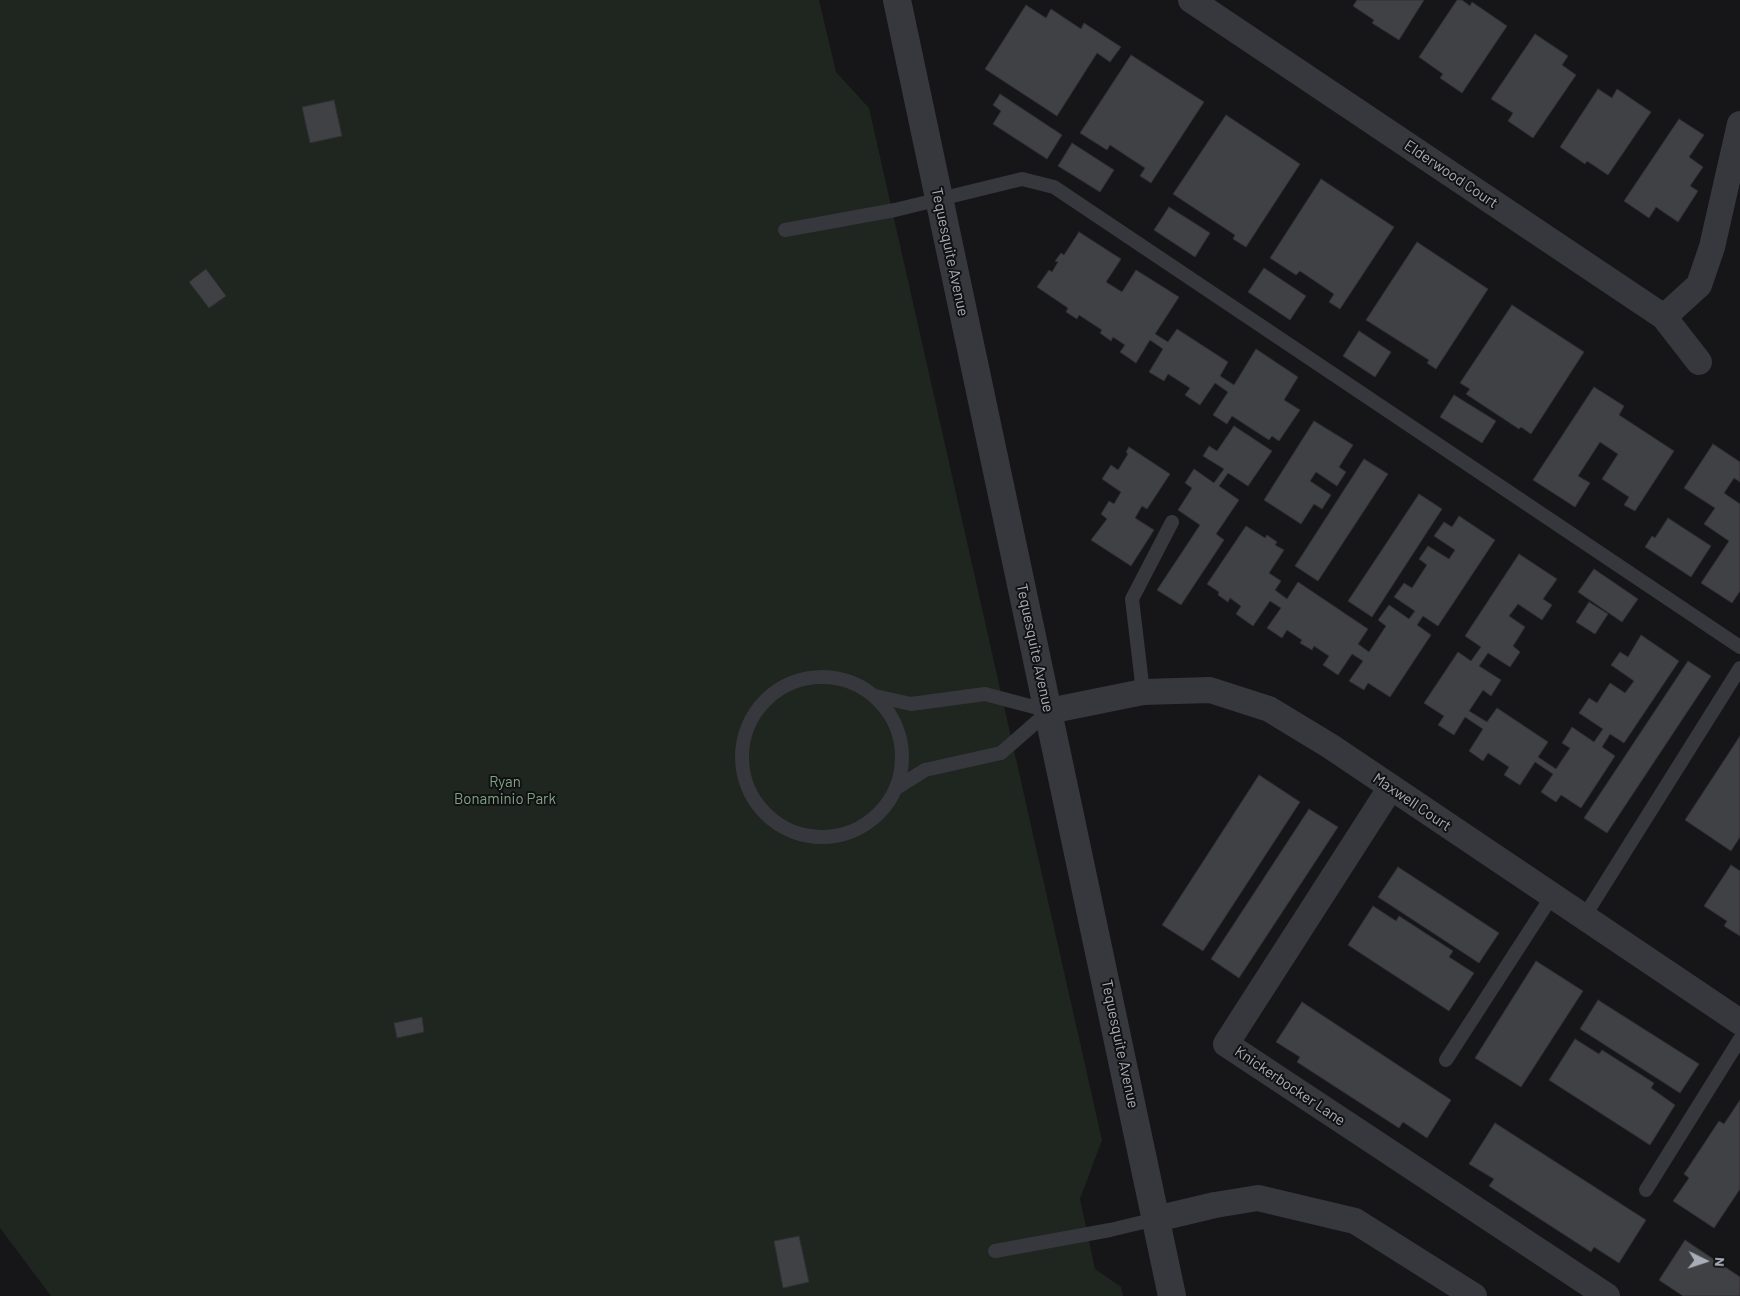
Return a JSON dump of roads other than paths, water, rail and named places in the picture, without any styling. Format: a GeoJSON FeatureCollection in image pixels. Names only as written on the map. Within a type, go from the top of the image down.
{"type":"FeatureCollection","features":[{"type":"Feature","properties":{"kind":"street","name":"Tequesquite Avenue"},"geometry":{"type":"LineString","coordinates":[[897,0],[1172,1296]]}},
{"type":"Feature","properties":{"kind":"street","name":"Elderwood Court"},"geometry":{"type":"LineString","coordinates":[[1191,0],[1664,317],[1699,362]]}},
{"type":"Feature","properties":{"kind":"street"},"geometry":{"type":"LineString","coordinates":[[1664,317],[1699,285],[1712,247],[1740,124]]}},
{"type":"Feature","properties":{"kind":"street","name":"Maxwell Court"},"geometry":{"type":"LineString","coordinates":[[1049,711],[1143,692],[1210,690],[1269,709],[1330,746],[1740,1022]]}},
{"type":"Feature","properties":{"kind":"street","name":"Knickerbocker Lane"},"geometry":{"type":"LineString","coordinates":[[1390,788],[1226,1044],[1607,1296]]}},
{"type":"Feature","properties":{"kind":"street"},"geometry":{"type":"LineString","coordinates":[[1156,1219],[1215,1205],[1258,1198],[1355,1221],[1474,1296]]}},
{"type":"Feature","properties":{"kind":"lane"},"geometry":{"type":"LineString","coordinates":[[785,230],[895,210],[1022,179],[1054,187],[1740,647]]}},
{"type":"Feature","properties":{"kind":"lane"},"geometry":{"type":"LineString","coordinates":[[1143,692],[1132,599],[1172,522]]}},
{"type":"Feature","properties":{"kind":"lane"},"geometry":{"type":"LineString","coordinates":[[1584,917],[1740,668]]}},
{"type":"Feature","properties":{"kind":"lane"},"geometry":{"type":"LineString","coordinates":[[828,676],[852,682],[875,696],[891,714],[901,738],[903,762],[898,787],[889,804],[875,819],[853,833],[827,838],[801,835],[782,828],[766,816],[754,800],[743,776],[742,750],[748,726],[761,704],[781,688],[804,678],[828,676]]}},
{"type":"Feature","properties":{"kind":"lane"},"geometry":{"type":"LineString","coordinates":[[875,696],[911,704],[985,694],[1049,711]]}},
{"type":"Feature","properties":{"kind":"lane"},"geometry":{"type":"LineString","coordinates":[[898,787],[924,770],[1001,754],[1049,711]]}},
{"type":"Feature","properties":{"kind":"lane"},"geometry":{"type":"LineString","coordinates":[[1446,1060],[1552,896]]}},
{"type":"Feature","properties":{"kind":"lane"},"geometry":{"type":"LineString","coordinates":[[1646,1190],[1740,1038]]}},
{"type":"Feature","properties":{"kind":"lane"},"geometry":{"type":"LineString","coordinates":[[995,1250],[1110,1230],[1156,1219]]}},
{"type":"Feature","properties":{"kind":"park label","name":"Ryan Bonaminio Park"},"geometry":{"type":"Point","coordinates":[505,790]}}]}
